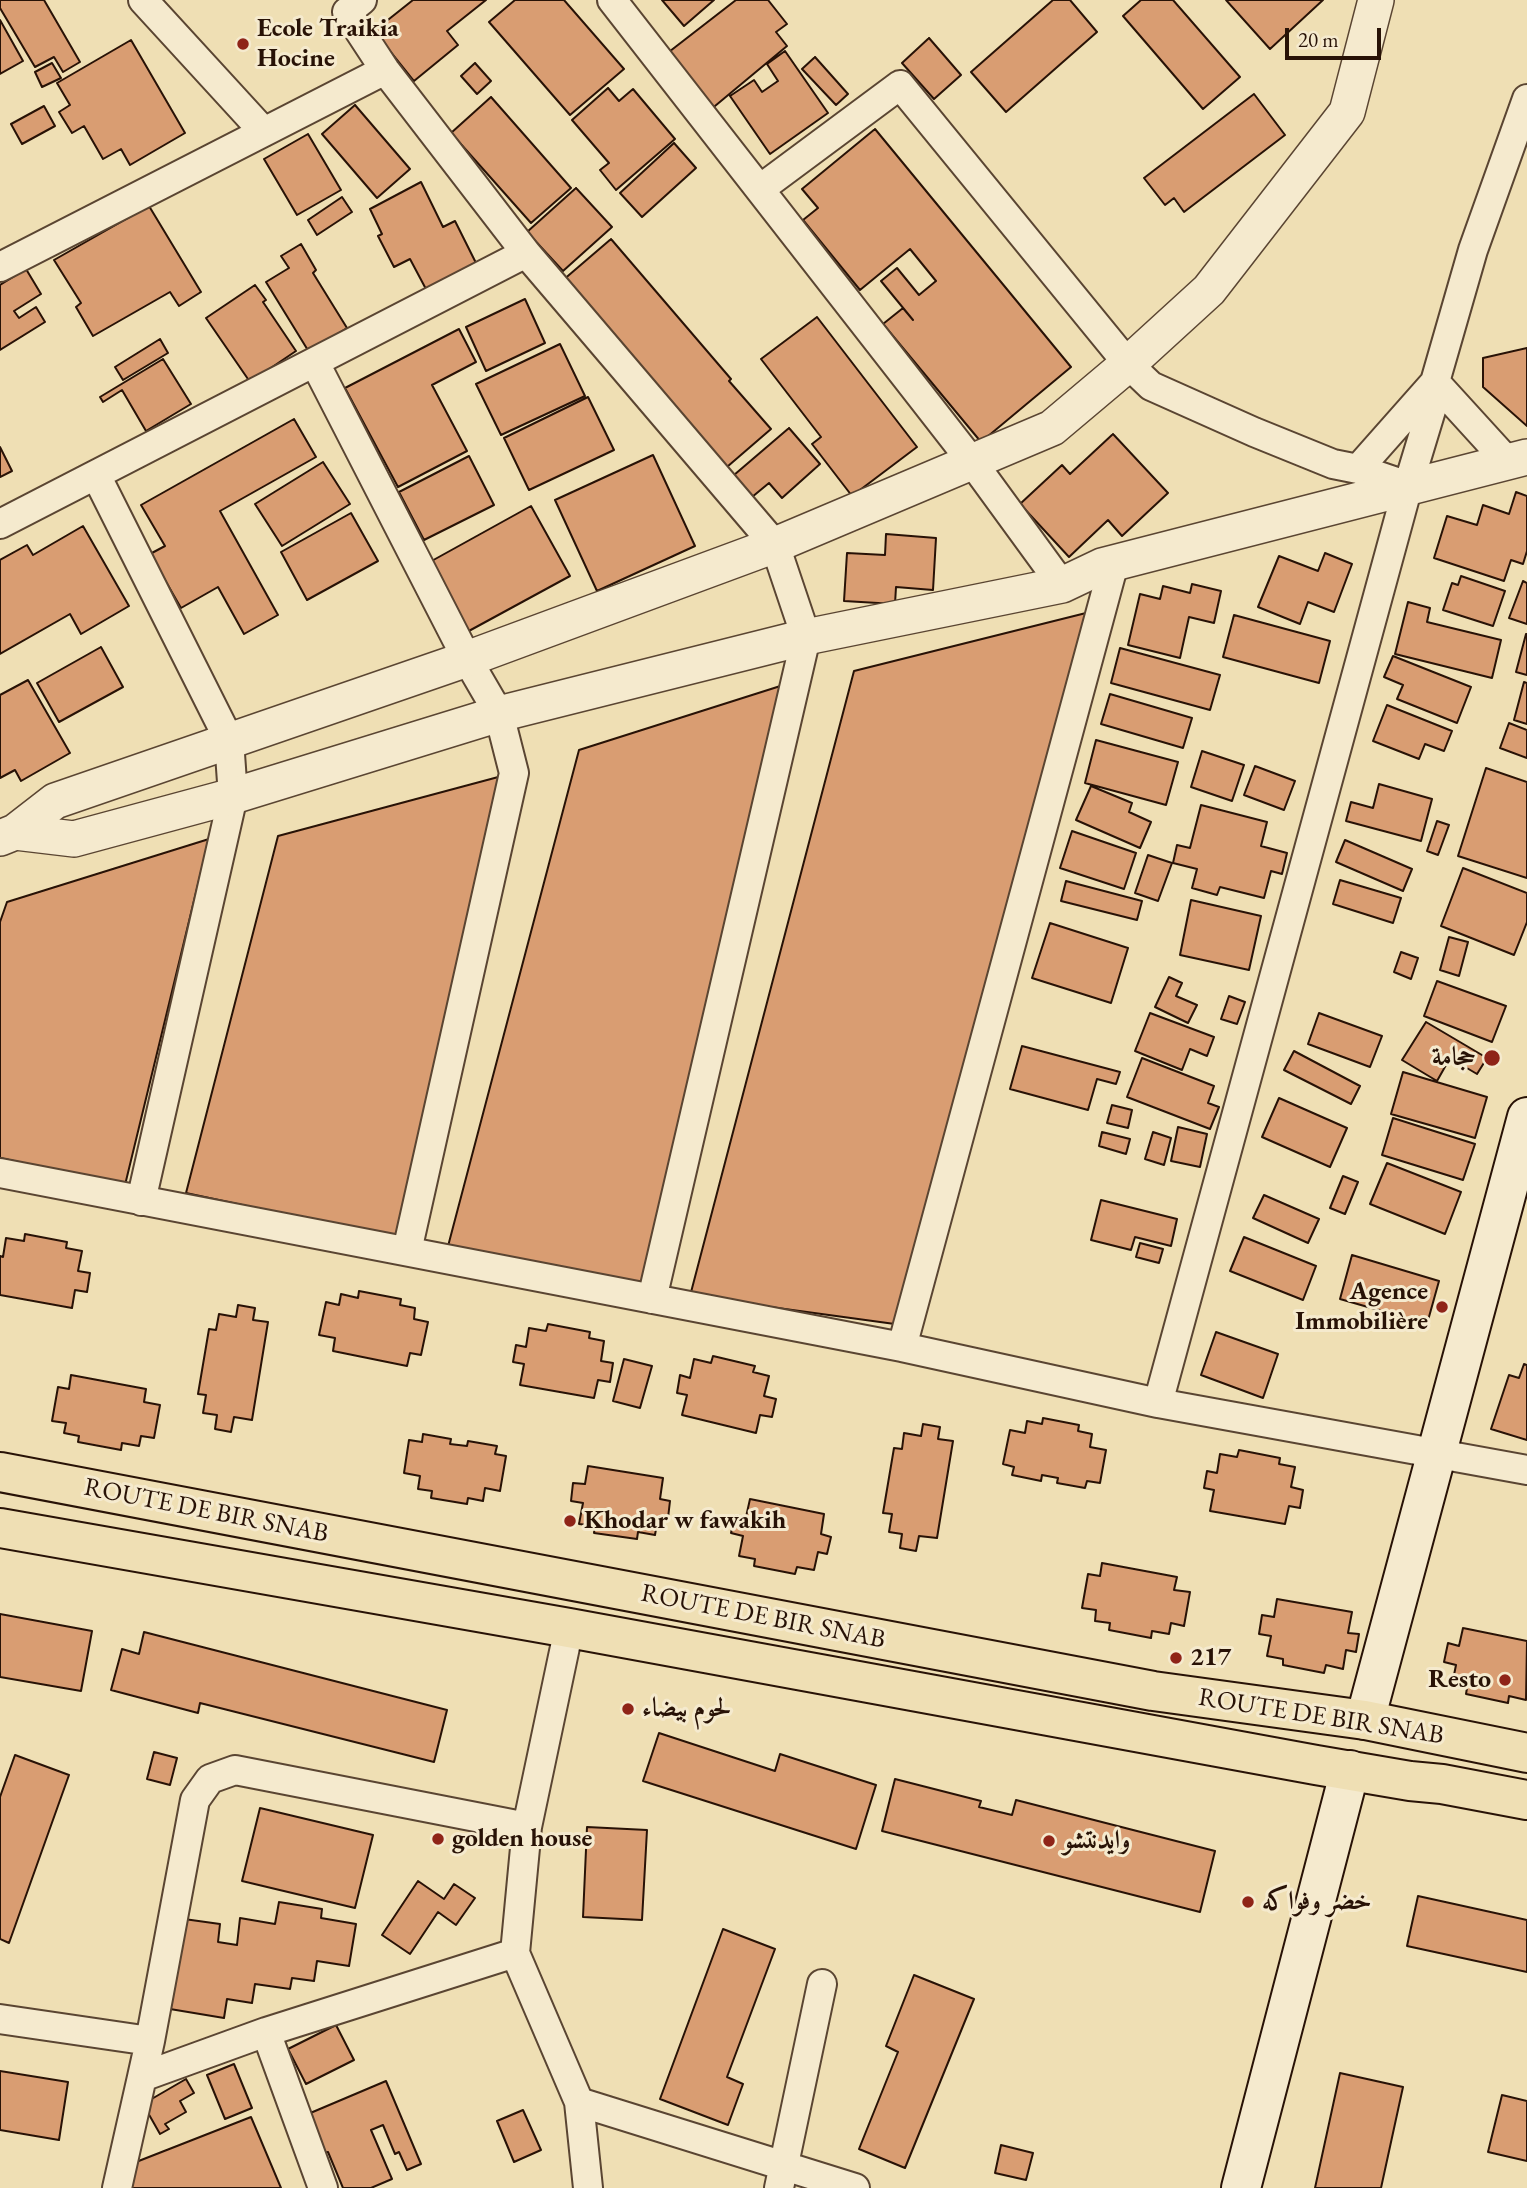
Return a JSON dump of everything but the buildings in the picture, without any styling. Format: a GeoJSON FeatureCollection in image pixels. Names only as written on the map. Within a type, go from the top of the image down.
{"type":"FeatureCollection","features":[{"type":"Feature","properties":{"kind":"main road"},"geometry":{"type":"LineString","coordinates":[[1359,1720],[1437,1453],[1517,1197],[1527,1117]]}},
{"type":"Feature","properties":{"kind":"main road","name":"ROUTE DE BIR SNAB"},"geometry":{"type":"LineString","coordinates":[[0,1472],[1153,1691],[1359,1720],[1527,1752]]}},
{"type":"Feature","properties":{"kind":"main road","name":"ROUTE DE BIR SNAB"},"geometry":{"type":"LineString","coordinates":[[0,1528],[1527,1800]]}},
{"type":"Feature","properties":{"kind":"main road"},"geometry":{"type":"LineString","coordinates":[[1359,1720],[1386,1737],[1384,1763],[1347,1770],[1311,1755],[1310,1743],[1320,1722],[1359,1720]]}},
{"type":"Feature","properties":{"kind":"main road"},"geometry":{"type":"LineString","coordinates":[[1241,2188],[1347,1770]]}},
{"type":"Feature","properties":{"kind":"street"},"geometry":{"type":"LineString","coordinates":[[143,0],[264,132]]}},
{"type":"Feature","properties":{"kind":"street"},"geometry":{"type":"LineString","coordinates":[[362,0],[347,12],[385,70],[526,253],[775,545],[806,637],[652,1299]]}},
{"type":"Feature","properties":{"kind":"street"},"geometry":{"type":"LineString","coordinates":[[612,0],[973,463],[1062,585]]}},
{"type":"Feature","properties":{"kind":"street"},"geometry":{"type":"LineString","coordinates":[[7,835],[55,801],[467,659],[775,545],[1052,428],[1128,364],[1209,290],[1347,111],[1376,0]]}},
{"type":"Feature","properties":{"kind":"street"},"geometry":{"type":"LineString","coordinates":[[0,267],[385,70]]}},
{"type":"Feature","properties":{"kind":"street"},"geometry":{"type":"LineString","coordinates":[[760,189],[900,85],[1128,364],[1151,386],[1334,464],[1408,486]]}},
{"type":"Feature","properties":{"kind":"street"},"geometry":{"type":"LineString","coordinates":[[1158,1403],[1408,486],[1435,397],[1435,382],[1474,250],[1527,99]]}},
{"type":"Feature","properties":{"kind":"street"},"geometry":{"type":"LineString","coordinates":[[0,524],[526,253]]}},
{"type":"Feature","properties":{"kind":"street"},"geometry":{"type":"LineString","coordinates":[[314,363],[467,659],[499,714],[513,773],[407,1251]]}},
{"type":"Feature","properties":{"kind":"street"},"geometry":{"type":"LineString","coordinates":[[1358,469],[1435,382]]}},
{"type":"Feature","properties":{"kind":"street"},"geometry":{"type":"LineString","coordinates":[[1435,382],[1517,459]]}},
{"type":"Feature","properties":{"kind":"street"},"geometry":{"type":"LineString","coordinates":[[7,835],[74,839],[233,796],[499,714],[806,637],[1062,585],[1102,566],[1517,459]]}},
{"type":"Feature","properties":{"kind":"street"},"geometry":{"type":"LineString","coordinates":[[96,475],[229,740],[233,796],[141,1201]]}},
{"type":"Feature","properties":{"kind":"street"},"geometry":{"type":"LineString","coordinates":[[902,1347],[1114,563]]}},
{"type":"Feature","properties":{"kind":"street"},"geometry":{"type":"LineString","coordinates":[[0,1173],[902,1347],[1158,1403],[1527,1471]]}},
{"type":"Feature","properties":{"kind":"street"},"geometry":{"type":"LineString","coordinates":[[569,1629],[527,1827],[515,1953],[579,2102],[588,2188]]}},
{"type":"Feature","properties":{"kind":"street"},"geometry":{"type":"LineString","coordinates":[[117,2188],[142,2077],[195,1800],[210,1779],[235,1770],[527,1827]]}},
{"type":"Feature","properties":{"kind":"street"},"geometry":{"type":"LineString","coordinates":[[142,2077],[266,2032],[515,1953]]}},
{"type":"Feature","properties":{"kind":"street"},"geometry":{"type":"LineString","coordinates":[[782,2177],[822,1984]]}},
{"type":"Feature","properties":{"kind":"street"},"geometry":{"type":"LineString","coordinates":[[0,2018],[149,2041]]}},
{"type":"Feature","properties":{"kind":"street"},"geometry":{"type":"LineString","coordinates":[[266,2032],[323,2188]]}},
{"type":"Feature","properties":{"kind":"street"},"geometry":{"type":"LineString","coordinates":[[579,2102],[782,2177],[855,2188]]}},
{"type":"Feature","properties":{"kind":"place","name":"Ecole Traikia Hocine"},"geometry":{"type":"Point","coordinates":[243,44]}},
{"type":"Feature","properties":{"kind":"place","name":"حجامة"},"geometry":{"type":"Point","coordinates":[1492,1058]}},
{"type":"Feature","properties":{"kind":"place","name":"Agence Immobilière"},"geometry":{"type":"Point","coordinates":[1442,1307]}},
{"type":"Feature","properties":{"kind":"place","name":"Khodar w fawakih"},"geometry":{"type":"Point","coordinates":[570,1521]}},
{"type":"Feature","properties":{"kind":"place","name":"217"},"geometry":{"type":"Point","coordinates":[1176,1658]}},
{"type":"Feature","properties":{"kind":"place","name":"Resto"},"geometry":{"type":"Point","coordinates":[1505,1680]}},
{"type":"Feature","properties":{"kind":"place","name":"لحوم بيضاء"},"geometry":{"type":"Point","coordinates":[628,1709]}},
{"type":"Feature","properties":{"kind":"place","name":"golden house"},"geometry":{"type":"Point","coordinates":[438,1839]}},
{"type":"Feature","properties":{"kind":"place","name":"وايدنتشو"},"geometry":{"type":"Point","coordinates":[1049,1841]}},
{"type":"Feature","properties":{"kind":"place","name":"خضر وفواكه"},"geometry":{"type":"Point","coordinates":[1248,1902]}}]}
